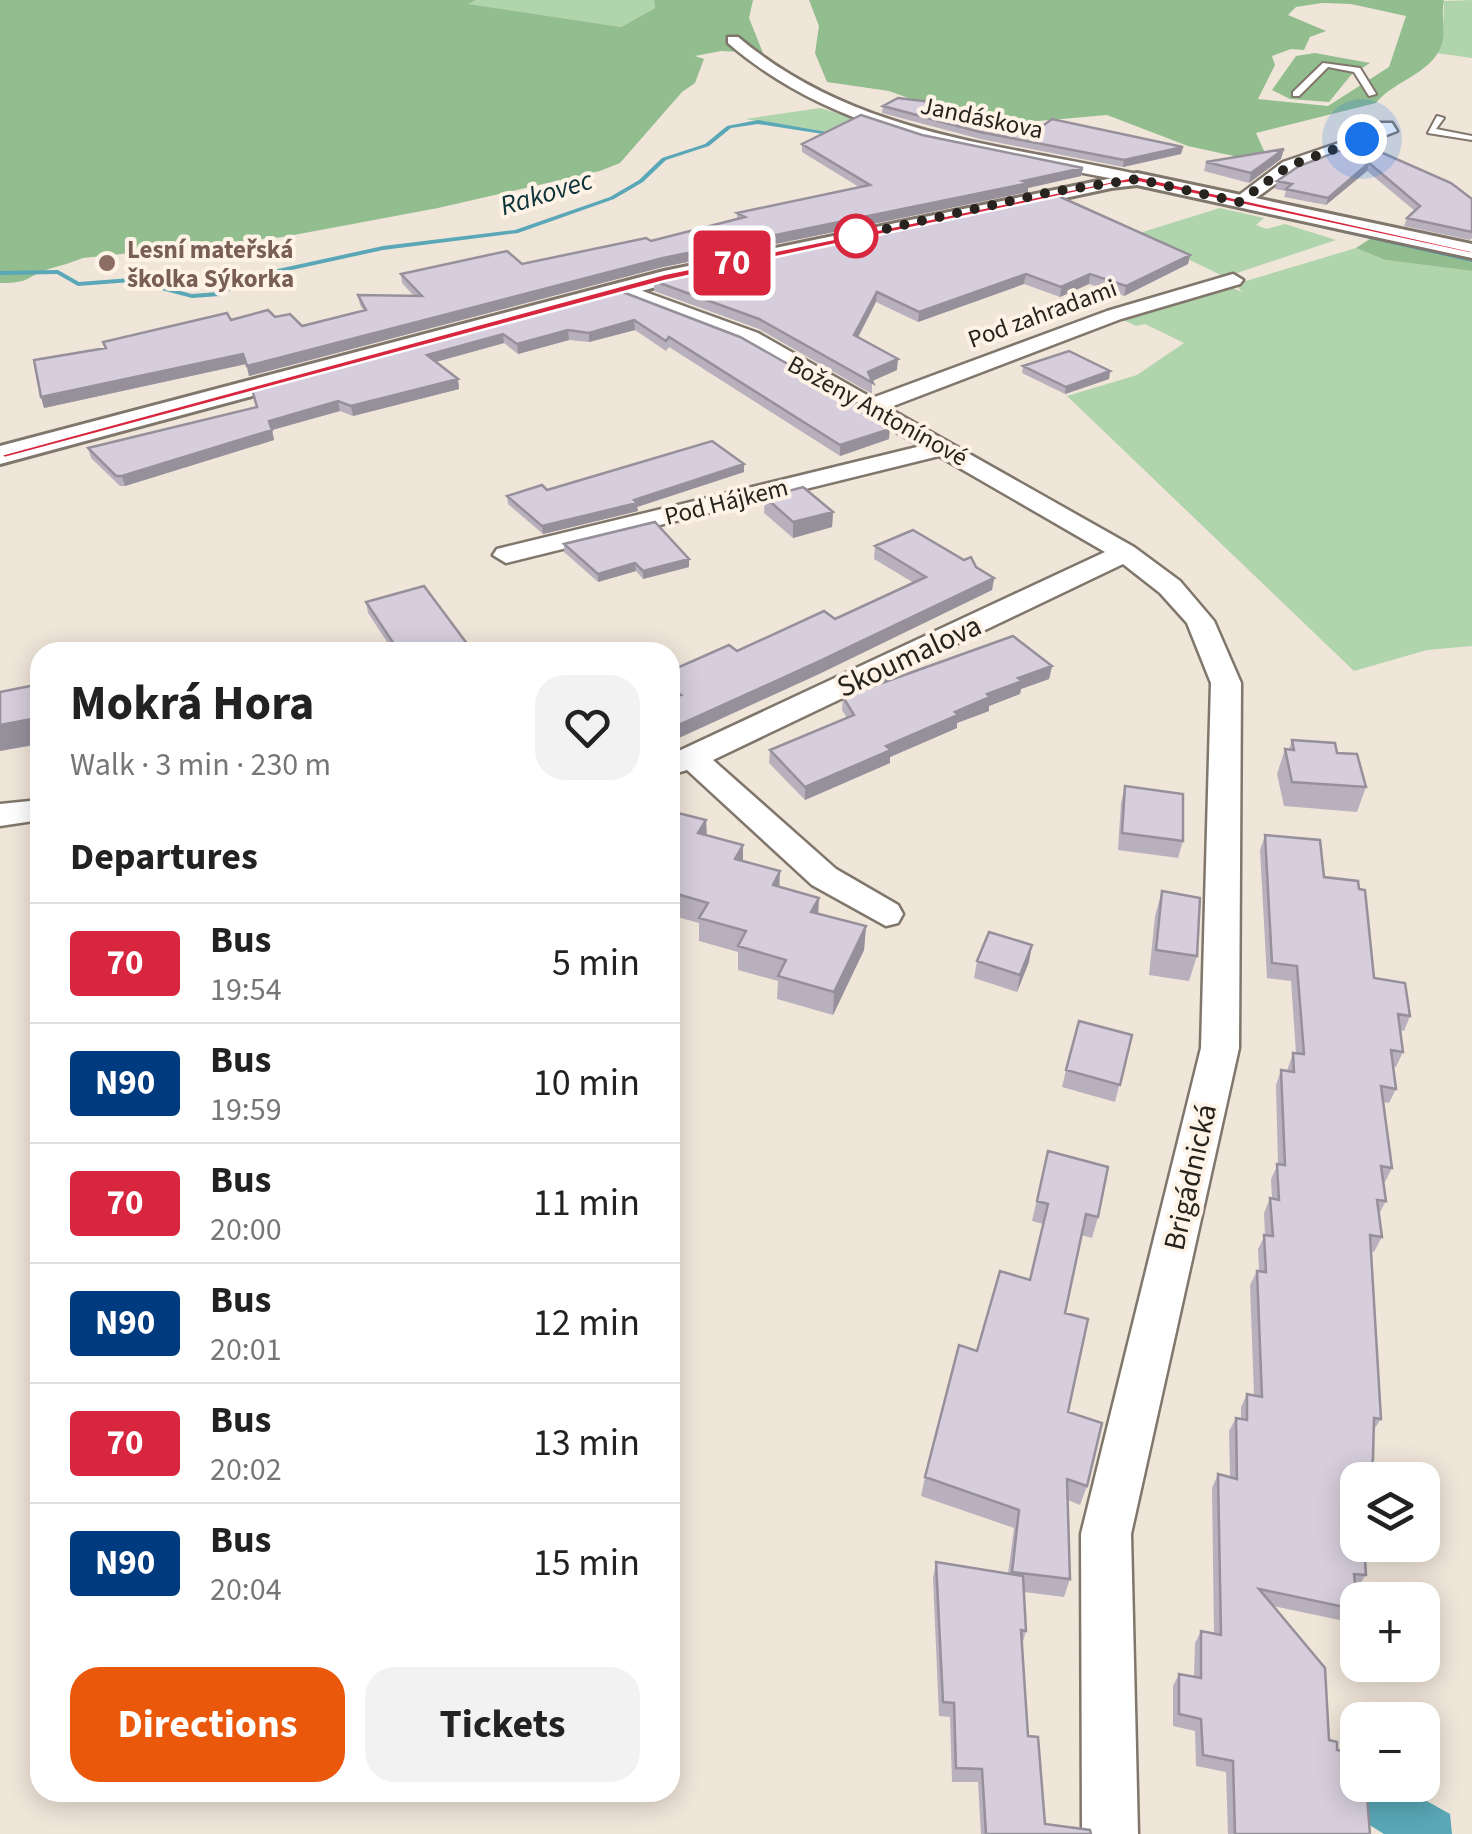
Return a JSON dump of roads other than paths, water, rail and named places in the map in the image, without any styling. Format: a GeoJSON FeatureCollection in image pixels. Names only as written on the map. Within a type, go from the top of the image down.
{"type":"FeatureCollection","features":[{"type":"Feature","properties":{"kind":"street","name":"Jandáskova"},"geometry":{"type":"LineString","coordinates":[[733,40],[754,60],[837,110],[894,126],[1472,251]]}},
{"type":"Feature","properties":{"kind":"street"},"geometry":{"type":"LineString","coordinates":[[1239,202],[1289,166],[1389,131],[1386,126]]}},
{"type":"Feature","properties":{"kind":"street"},"geometry":{"type":"LineString","coordinates":[[0,455],[619,289],[1051,192],[1137,179]]}},
{"type":"Feature","properties":{"kind":"street","name":"Pod zahradami"},"geometry":{"type":"LineString","coordinates":[[872,406],[1114,314],[1232,280]]}},
{"type":"Feature","properties":{"kind":"street","name":"Boženy Antonínové"},"geometry":{"type":"LineString","coordinates":[[619,289],[750,338],[1125,553]]}},
{"type":"Feature","properties":{"kind":"street","name":"Pod Hájkem"},"geometry":{"type":"LineString","coordinates":[[506,555],[946,447]]}},
{"type":"Feature","properties":{"kind":"street","name":"Skoumalova"},"geometry":{"type":"LineString","coordinates":[[886,914],[824,876],[681,762],[1125,553]]}},
{"type":"Feature","properties":{"kind":"street","name":"Brigádnická"},"geometry":{"type":"LineString","coordinates":[[1110,1834],[1106,1534],[1220,1048],[1226,683],[1200,621],[1170,587],[1125,553]]}},
{"type":"Feature","properties":{"kind":"street"},"geometry":{"type":"LineString","coordinates":[[0,815],[30,811]]}},
{"type":"Feature","properties":{"kind":"lane"},"geometry":{"type":"LineString","coordinates":[[1296,94],[1326,65],[1357,70],[1372,94]]}},
{"type":"Feature","properties":{"kind":"lane"},"geometry":{"type":"LineString","coordinates":[[1440,118],[1431,130],[1472,138]]}},
{"type":"Feature","properties":{"kind":"water"},"geometry":{"type":"Polygon","coordinates":[[[1366,1802],[1428,1802],[1450,1814],[1452,1834],[1384,1834],[1368,1824],[1366,1802]]]}},
{"type":"Feature","properties":{"kind":"waterway","name":"Rakovec"},"geometry":{"type":"LineString","coordinates":[[0,273],[58,272],[78,284],[131,280],[192,296],[220,294],[253,276],[383,248],[516,232],[612,198],[641,181],[664,159],[707,145],[729,127],[758,122],[842,135]]}},
{"type":"Feature","properties":{"kind":"waterway","name":"Rakovec"},"geometry":{"type":"LineString","coordinates":[[1069,170],[1095,175]]}},
{"type":"Feature","properties":{"kind":"waterway","name":"Rakovec"},"geometry":{"type":"LineString","coordinates":[[1141,186],[1472,260]]}},
{"type":"Feature","properties":{"kind":"place","name":"Lesní mateřská školka Sýkorka"},"geometry":{"type":"Point","coordinates":[107,263]}}]}
